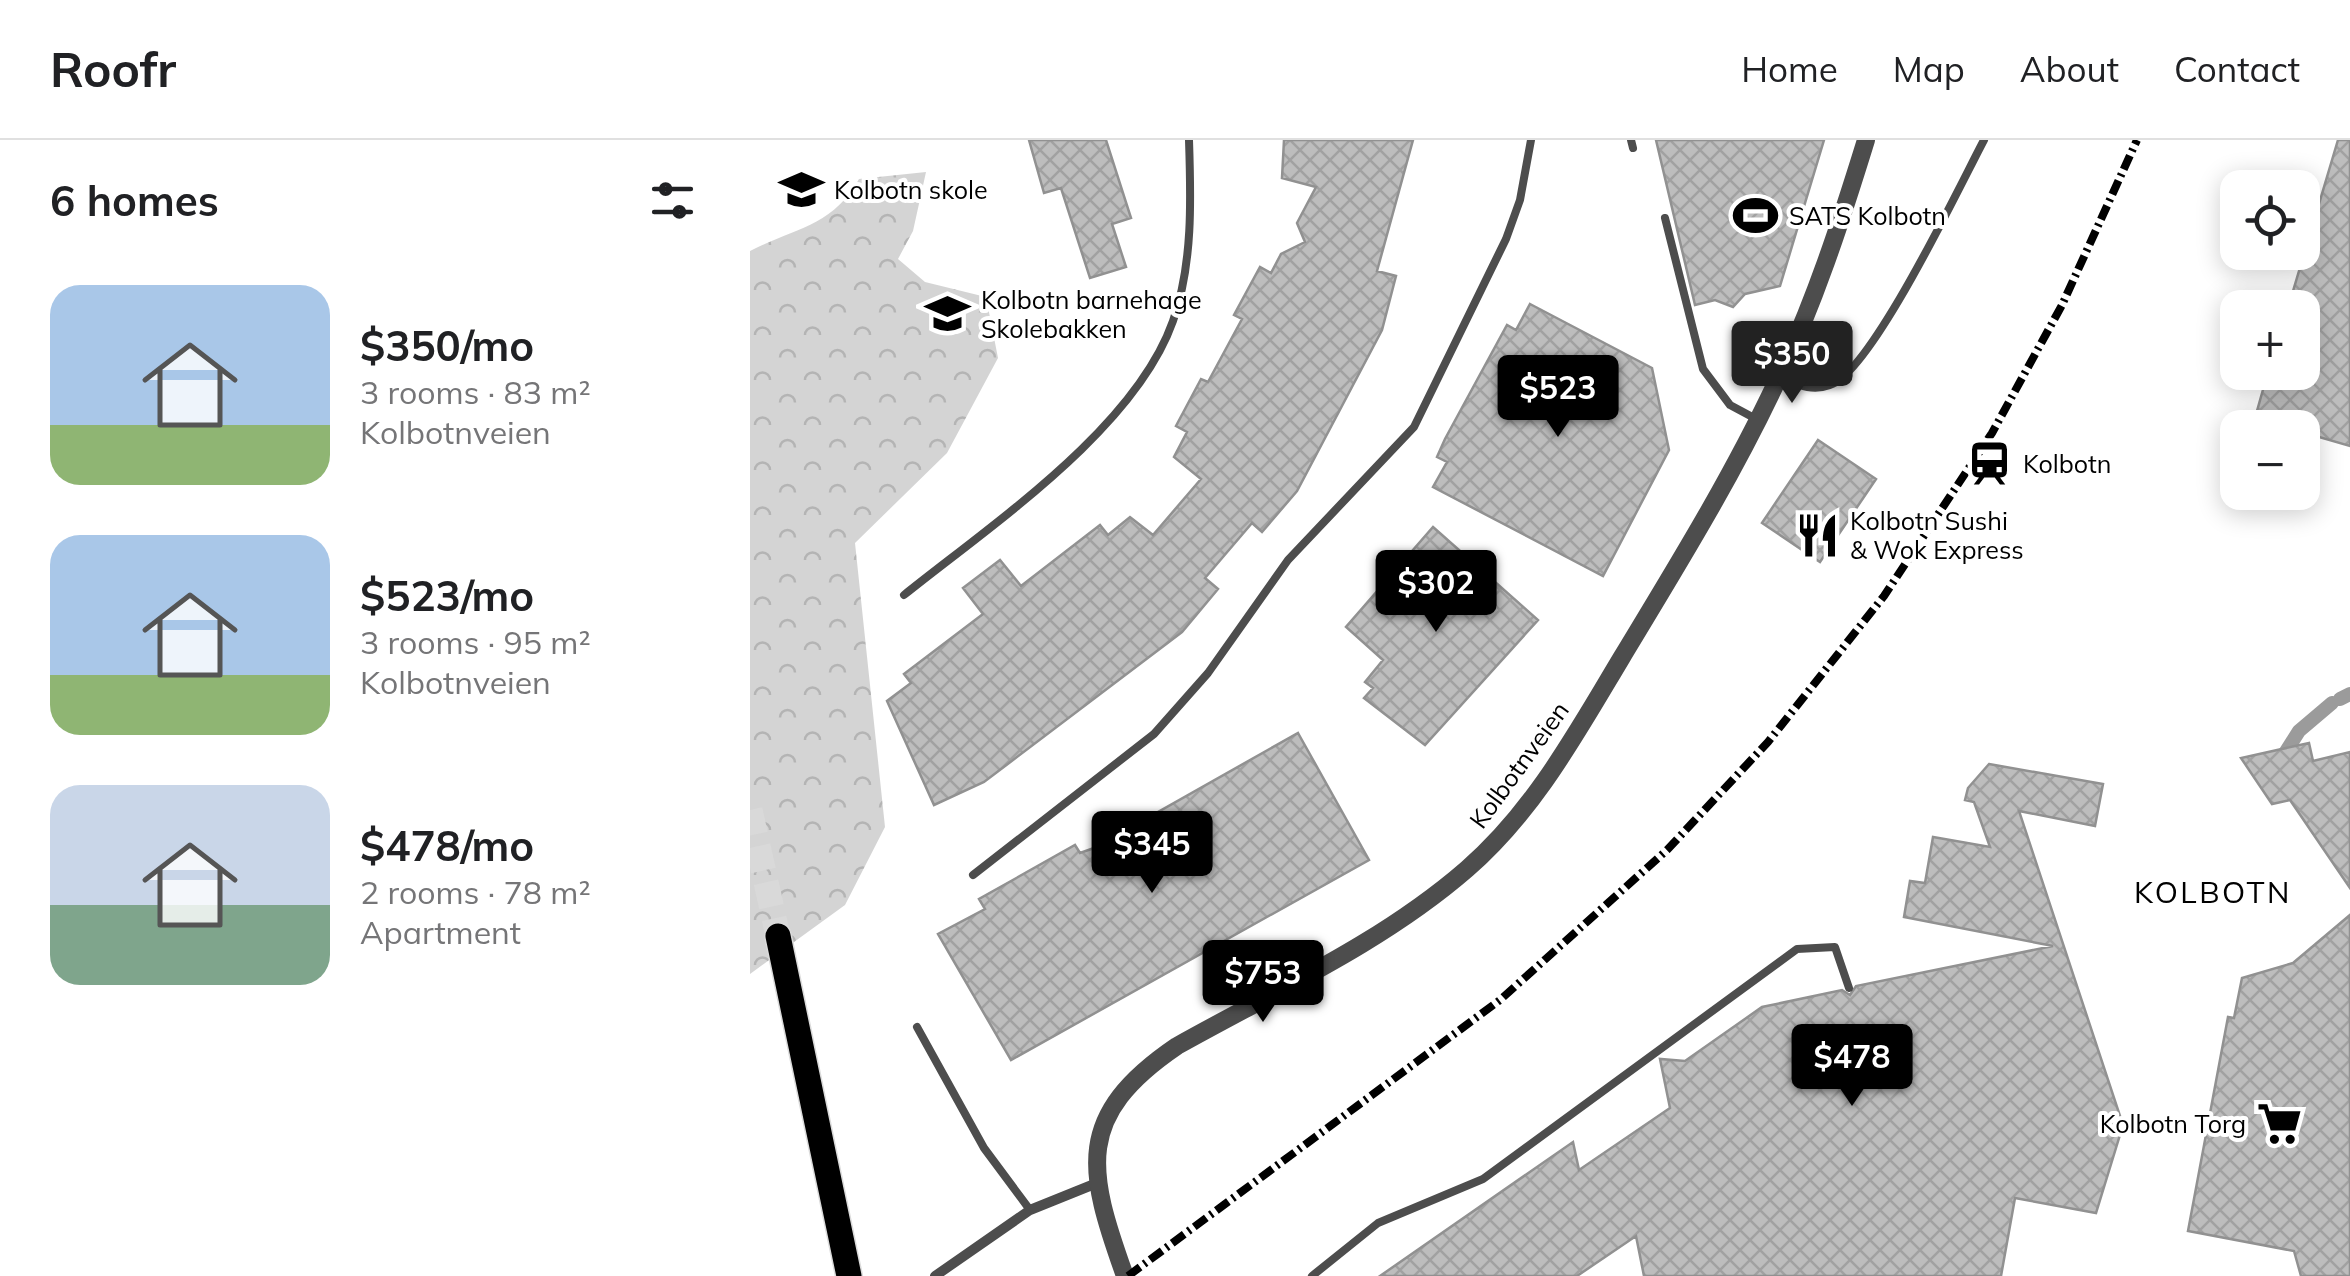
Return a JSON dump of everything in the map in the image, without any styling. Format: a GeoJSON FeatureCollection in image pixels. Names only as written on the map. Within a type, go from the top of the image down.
{"type":"FeatureCollection","features":[{"type":"Feature","properties":{"kind":"main road"},"geometry":{"type":"LineString","coordinates":[[778,936],[849,1276]]}},
{"type":"Feature","properties":{"kind":"street","name":"Kolbotnveien"},"geometry":{"type":"LineString","coordinates":[[1125,1276],[1097,1183],[1100,1134],[1111,1106],[1150,1064],[1394,924],[1464,872],[1506,830],[1564,755],[1702,524],[1758,420],[1779,377],[1866,140]]}},
{"type":"Feature","properties":{"kind":"street"},"geometry":{"type":"LineString","coordinates":[[935,1276],[1030,1210],[1097,1183]]}},
{"type":"Feature","properties":{"kind":"lane"},"geometry":{"type":"LineString","coordinates":[[904,594],[1069,460],[1141,380],[1172,323],[1182,287],[1191,186],[1190,140]]}},
{"type":"Feature","properties":{"kind":"lane"},"geometry":{"type":"LineString","coordinates":[[973,875],[1154,734],[1208,674],[1288,560],[1414,427],[1506,239],[1520,200],[1531,140]]}},
{"type":"Feature","properties":{"kind":"lane"},"geometry":{"type":"LineString","coordinates":[[1779,377],[1807,389],[1834,385],[1850,371],[1880,332],[1984,140]]}},
{"type":"Feature","properties":{"kind":"lane"},"geometry":{"type":"LineString","coordinates":[[1665,218],[1703,368],[1730,405],[1758,420]]}},
{"type":"Feature","properties":{"kind":"lane"},"geometry":{"type":"LineString","coordinates":[[1312,1276],[1378,1223],[1483,1179],[1797,949],[1835,947],[1849,988]]}},
{"type":"Feature","properties":{"kind":"lane"},"geometry":{"type":"LineString","coordinates":[[916,1028],[984,1148],[1030,1210]]}},
{"type":"Feature","properties":{"kind":"green space"},"geometry":{"type":"Polygon","coordinates":[[[926,172],[913,231],[898,259],[925,282],[986,297],[998,358],[947,453],[855,543],[885,827],[845,905],[750,974],[750,251],[825,216],[849,195],[859,179],[926,172]]]}},
{"type":"Feature","properties":{"kind":"building"},"geometry":{"type":"Polygon","coordinates":[[[1029,140],[1106,140],[1131,218],[1112,224],[1126,267],[1090,278],[1061,188],[1044,193],[1029,140]]]}},
{"type":"Feature","properties":{"kind":"building"},"geometry":{"type":"Polygon","coordinates":[[[1284,140],[1413,140],[1377,271],[1396,276],[1382,330],[1297,491],[1262,532],[1252,523],[1205,578],[1218,589],[1182,632],[984,782],[934,805],[887,701],[911,683],[904,674],[983,614],[963,588],[1000,560],[1021,586],[1100,525],[1108,535],[1130,517],[1153,535],[1201,479],[1174,457],[1187,432],[1176,426],[1201,379],[1208,382],[1242,319],[1234,315],[1260,267],[1271,273],[1281,254],[1305,242],[1297,223],[1316,187],[1282,178],[1284,140]]]}},
{"type":"Feature","properties":{"kind":"building"},"geometry":{"type":"Polygon","coordinates":[[[1656,140],[1824,140],[1780,286],[1745,294],[1733,307],[1715,300],[1695,305],[1656,140]]]}},
{"type":"Feature","properties":{"kind":"building"},"geometry":{"type":"Polygon","coordinates":[[[2338,140],[2350,140],[2350,446],[2320,437],[2320,410],[2257,410],[2263,390],[2320,390],[2320,290],[2293,290],[2299,270],[2320,270],[2320,200],[2338,140]]]}},
{"type":"Feature","properties":{"kind":"building"},"geometry":{"type":"Polygon","coordinates":[[[1530,304],[1652,368],[1669,450],[1603,576],[1433,487],[1447,462],[1437,457],[1445,439],[1507,325],[1516,330],[1530,304]]]}},
{"type":"Feature","properties":{"kind":"building"},"geometry":{"type":"Polygon","coordinates":[[[1818,440],[1876,479],[1820,562],[1762,523],[1818,440]]]}},
{"type":"Feature","properties":{"kind":"building"},"geometry":{"type":"Polygon","coordinates":[[[1433,527],[1538,620],[1425,745],[1364,698],[1373,688],[1365,682],[1383,660],[1346,627],[1433,527]]]}},
{"type":"Feature","properties":{"kind":"building"},"geometry":{"type":"Polygon","coordinates":[[[1298,733],[1369,860],[1011,1060],[938,934],[985,909],[979,899],[1075,845],[1080,853],[1094,848],[1298,733]]]}},
{"type":"Feature","properties":{"kind":"building"},"geometry":{"type":"Polygon","coordinates":[[[2309,743],[2313,761],[2350,752],[2350,888],[2290,800],[2272,804],[2241,758],[2309,743]]]}},
{"type":"Feature","properties":{"kind":"building"},"geometry":{"type":"Polygon","coordinates":[[[1989,764],[2103,784],[2095,826],[2019,811],[2123,1125],[2096,1213],[2015,1198],[2001,1276],[1644,1276],[1636,1236],[1577,1276],[1380,1276],[1573,1142],[1579,1170],[1670,1108],[1660,1059],[1685,1061],[1762,1007],[1842,990],[1850,995],[1856,986],[2053,946],[1904,917],[1910,881],[1925,883],[1933,837],[1990,847],[1974,802],[1965,800],[1968,788],[1989,764]]]}},
{"type":"Feature","properties":{"kind":"building","name":"Kolbotn Torg"},"geometry":{"type":"Polygon","coordinates":[[[2350,915],[2350,1276],[2301,1276],[2294,1251],[2188,1231],[2228,1017],[2234,1018],[2242,978],[2293,963],[2350,915]]]}},
{"type":"Feature","properties":{"kind":"waterway"},"geometry":{"type":"LineString","coordinates":[[2340,699],[2350,694]]}},
{"type":"Feature","properties":{"kind":"waterway"},"geometry":{"type":"LineString","coordinates":[[2280,761],[2299,731],[2332,703]]}},
{"type":"Feature","properties":{"kind":"tunnel"},"geometry":{"type":"LineString","coordinates":[[750,810],[778,936]]}},
{"type":"Feature","properties":{"kind":"railway"},"geometry":{"type":"LineString","coordinates":[[1128,1276],[1500,1000],[1667,850],[1768,742],[1884,596],[1992,433],[2062,305],[2137,140]]}},
{"type":"Feature","properties":{"kind":"place","name":"Kolbotn skole"},"geometry":{"type":"Point","coordinates":[801,190]}},
{"type":"Feature","properties":{"kind":"place","name":"SATS Kolbotn"},"geometry":{"type":"Point","coordinates":[1756,216]}},
{"type":"Feature","properties":{"kind":"place","name":"Kolbotn barnehage Skolebakken"},"geometry":{"type":"Point","coordinates":[948,314]}},
{"type":"Feature","properties":{"kind":"place","name":"Kolbotn"},"geometry":{"type":"Point","coordinates":[1990,464]}},
{"type":"Feature","properties":{"kind":"place","name":"Kolbotn Sushi & Wok Express"},"geometry":{"type":"Point","coordinates":[1817,535]}},
{"type":"Feature","properties":{"kind":"place","name":"Kolbotn Torg"},"geometry":{"type":"Point","coordinates":[2279,1124]}},
{"type":"Feature","properties":{"kind":"district","name":"KOLBOTN"},"geometry":{"type":"Point","coordinates":[2213,893]}}]}
